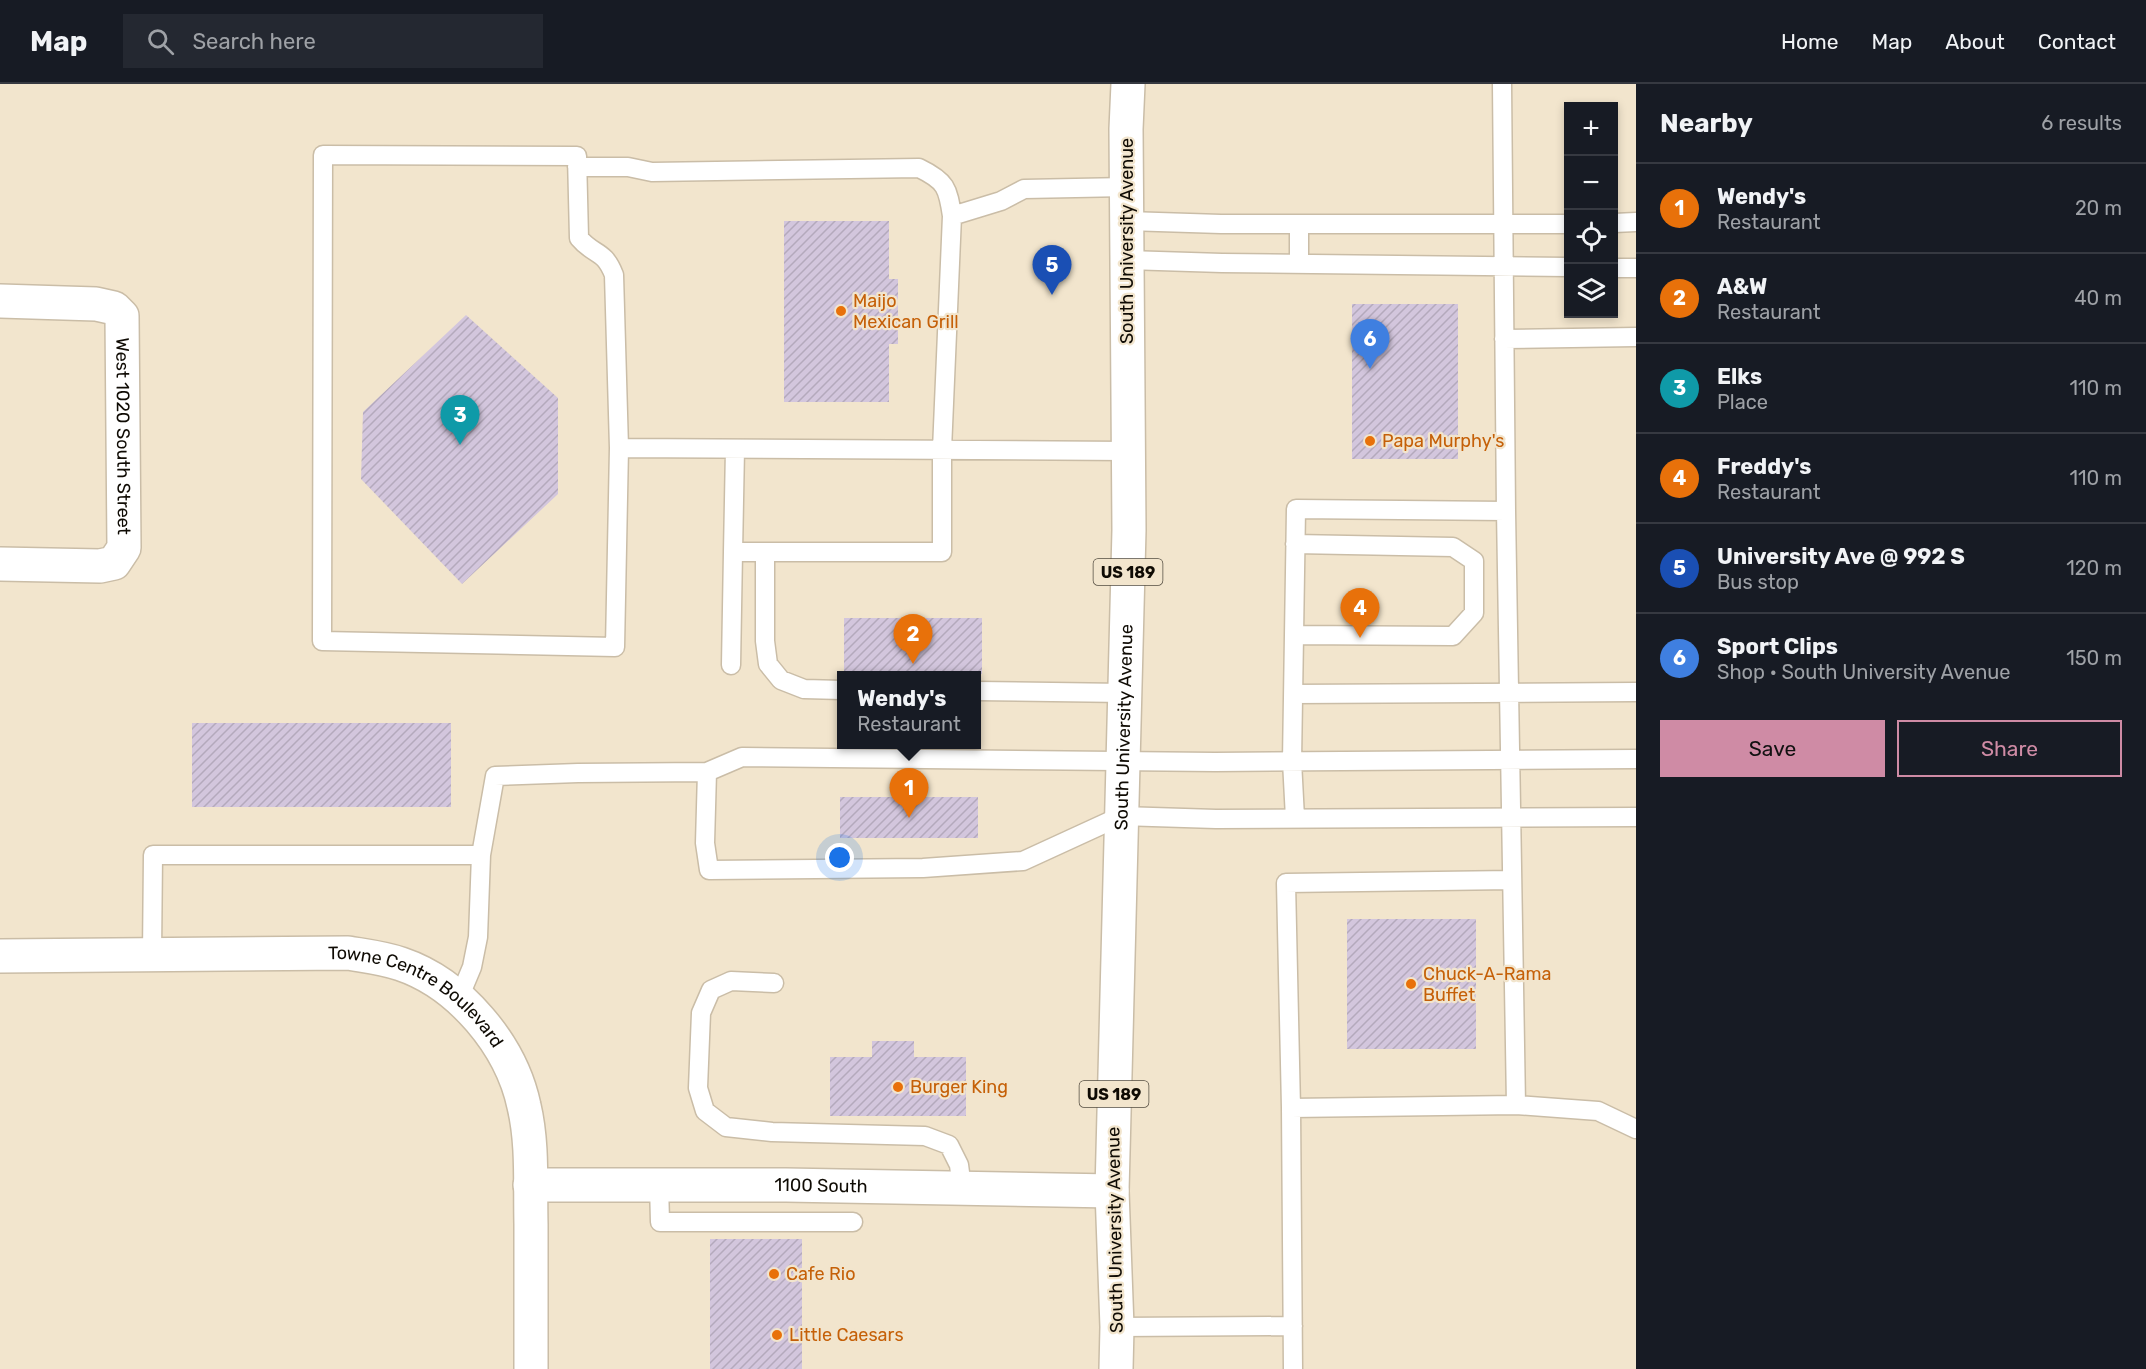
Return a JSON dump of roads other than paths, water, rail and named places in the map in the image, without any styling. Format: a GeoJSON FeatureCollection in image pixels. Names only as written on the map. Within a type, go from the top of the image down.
{"type":"FeatureCollection","features":[{"type":"Feature","properties":{"kind":"main road","name":"South University Avenue"},"geometry":{"type":"LineString","coordinates":[[1116,1369],[1117,1327],[1112,1191],[1129,530],[1128,84]]}},
{"type":"Feature","properties":{"kind":"main road","name":"West 1020 South Street"},"geometry":{"type":"LineString","coordinates":[[0,301],[96,304],[114,308],[122,316],[124,548],[114,563],[100,566],[0,564]]}},
{"type":"Feature","properties":{"kind":"main road","name":"Towne Centre Boulevard"},"geometry":{"type":"LineString","coordinates":[[0,956],[348,953],[403,964],[434,980],[459,998],[488,1029],[508,1060],[524,1103],[528,1124],[530,1185],[531,1369]]}},
{"type":"Feature","properties":{"kind":"main road","name":"1100 South"},"geometry":{"type":"LineString","coordinates":[[530,1185],[659,1184],[1112,1191]]}},
{"type":"Feature","properties":{"kind":"lane"},"geometry":{"type":"LineString","coordinates":[[1502,84],[1506,511],[1516,1105]]}},
{"type":"Feature","properties":{"kind":"lane"},"geometry":{"type":"LineString","coordinates":[[323,154],[577,156],[579,238],[586,247],[599,252],[609,262],[614,274],[618,448],[615,647],[322,641],[323,154]]}},
{"type":"Feature","properties":{"kind":"lane"},"geometry":{"type":"LineString","coordinates":[[577,167],[628,167],[652,172],[919,168],[937,177],[949,194],[952,216],[942,450],[942,552],[733,552]]}},
{"type":"Feature","properties":{"kind":"lane"},"geometry":{"type":"LineString","coordinates":[[952,216],[1001,201],[1024,189],[1127,187]]}},
{"type":"Feature","properties":{"kind":"lane"},"geometry":{"type":"LineString","coordinates":[[1127,221],[1564,224]]}},
{"type":"Feature","properties":{"kind":"lane"},"geometry":{"type":"LineString","coordinates":[[1618,223],[1636,222]]}},
{"type":"Feature","properties":{"kind":"lane"},"geometry":{"type":"LineString","coordinates":[[1299,224],[1299,264]]}},
{"type":"Feature","properties":{"kind":"lane"},"geometry":{"type":"LineString","coordinates":[[1127,260],[1564,267]]}},
{"type":"Feature","properties":{"kind":"lane"},"geometry":{"type":"LineString","coordinates":[[1618,268],[1636,268]]}},
{"type":"Feature","properties":{"kind":"lane"},"geometry":{"type":"LineString","coordinates":[[1504,339],[1636,337]]}},
{"type":"Feature","properties":{"kind":"lane"},"geometry":{"type":"LineString","coordinates":[[618,448],[1128,451]]}},
{"type":"Feature","properties":{"kind":"lane"},"geometry":{"type":"LineString","coordinates":[[732,665],[735,449]]}},
{"type":"Feature","properties":{"kind":"lane"},"geometry":{"type":"LineString","coordinates":[[1295,818],[1292,761],[1296,509],[1506,511]]}},
{"type":"Feature","properties":{"kind":"lane"},"geometry":{"type":"LineString","coordinates":[[1294,635],[1453,636],[1474,613],[1474,561],[1453,547],[1295,544]]}},
{"type":"Feature","properties":{"kind":"lane"},"geometry":{"type":"LineString","coordinates":[[765,552],[765,641],[768,664],[782,680],[804,689],[837,690]]}},
{"type":"Feature","properties":{"kind":"lane"},"geometry":{"type":"LineString","coordinates":[[981,691],[1125,693]]}},
{"type":"Feature","properties":{"kind":"lane"},"geometry":{"type":"LineString","coordinates":[[1293,694],[1636,692]]}},
{"type":"Feature","properties":{"kind":"lane"},"geometry":{"type":"LineString","coordinates":[[459,998],[472,967],[478,937],[481,855],[495,776],[707,772],[742,757],[1029,761],[1636,759]]}},
{"type":"Feature","properties":{"kind":"lane"},"geometry":{"type":"LineString","coordinates":[[707,772],[705,843],[709,870],[923,868],[1023,861],[1121,816],[1636,817]]}},
{"type":"Feature","properties":{"kind":"lane"},"geometry":{"type":"LineString","coordinates":[[152,954],[153,855],[481,855]]}},
{"type":"Feature","properties":{"kind":"lane"},"geometry":{"type":"LineString","coordinates":[[1293,1369],[1286,883],[1512,880]]}},
{"type":"Feature","properties":{"kind":"lane"},"geometry":{"type":"LineString","coordinates":[[774,983],[732,981],[711,990],[701,1012],[698,1088],[705,1111],[726,1127],[772,1132],[925,1136],[949,1145],[959,1165],[962,1188]]}},
{"type":"Feature","properties":{"kind":"lane"},"geometry":{"type":"LineString","coordinates":[[1291,1108],[1516,1105],[1598,1111],[1636,1129]]}},
{"type":"Feature","properties":{"kind":"lane"},"geometry":{"type":"LineString","coordinates":[[659,1184],[660,1222],[853,1222]]}},
{"type":"Feature","properties":{"kind":"lane"},"geometry":{"type":"LineString","coordinates":[[1117,1327],[1293,1326]]}},
{"type":"Feature","properties":{"kind":"place","name":"University Ave @ 992 S"},"geometry":{"type":"Point","coordinates":[1052,295]}},
{"type":"Feature","properties":{"kind":"place","name":"Maijo Mexican Grill"},"geometry":{"type":"Point","coordinates":[841,311]}},
{"type":"Feature","properties":{"kind":"place","name":"Sport Clips"},"geometry":{"type":"Point","coordinates":[1370,369]}},
{"type":"Feature","properties":{"kind":"place","name":"Papa Murphy's"},"geometry":{"type":"Point","coordinates":[1370,441]}},
{"type":"Feature","properties":{"kind":"place","name":"Elks"},"geometry":{"type":"Point","coordinates":[460,445]}},
{"type":"Feature","properties":{"kind":"place","name":"Freddy's"},"geometry":{"type":"Point","coordinates":[1360,638]}},
{"type":"Feature","properties":{"kind":"place","name":"A&W"},"geometry":{"type":"Point","coordinates":[913,664]}},
{"type":"Feature","properties":{"kind":"place","name":"Wendy's"},"geometry":{"type":"Point","coordinates":[909,818]}},
{"type":"Feature","properties":{"kind":"place","name":"Chuck-A-Rama Buffet"},"geometry":{"type":"Point","coordinates":[1411,984]}},
{"type":"Feature","properties":{"kind":"place","name":"Burger King"},"geometry":{"type":"Point","coordinates":[898,1087]}},
{"type":"Feature","properties":{"kind":"place","name":"Cafe Rio"},"geometry":{"type":"Point","coordinates":[774,1274]}},
{"type":"Feature","properties":{"kind":"place","name":"Little Caesars"},"geometry":{"type":"Point","coordinates":[777,1335]}}]}
